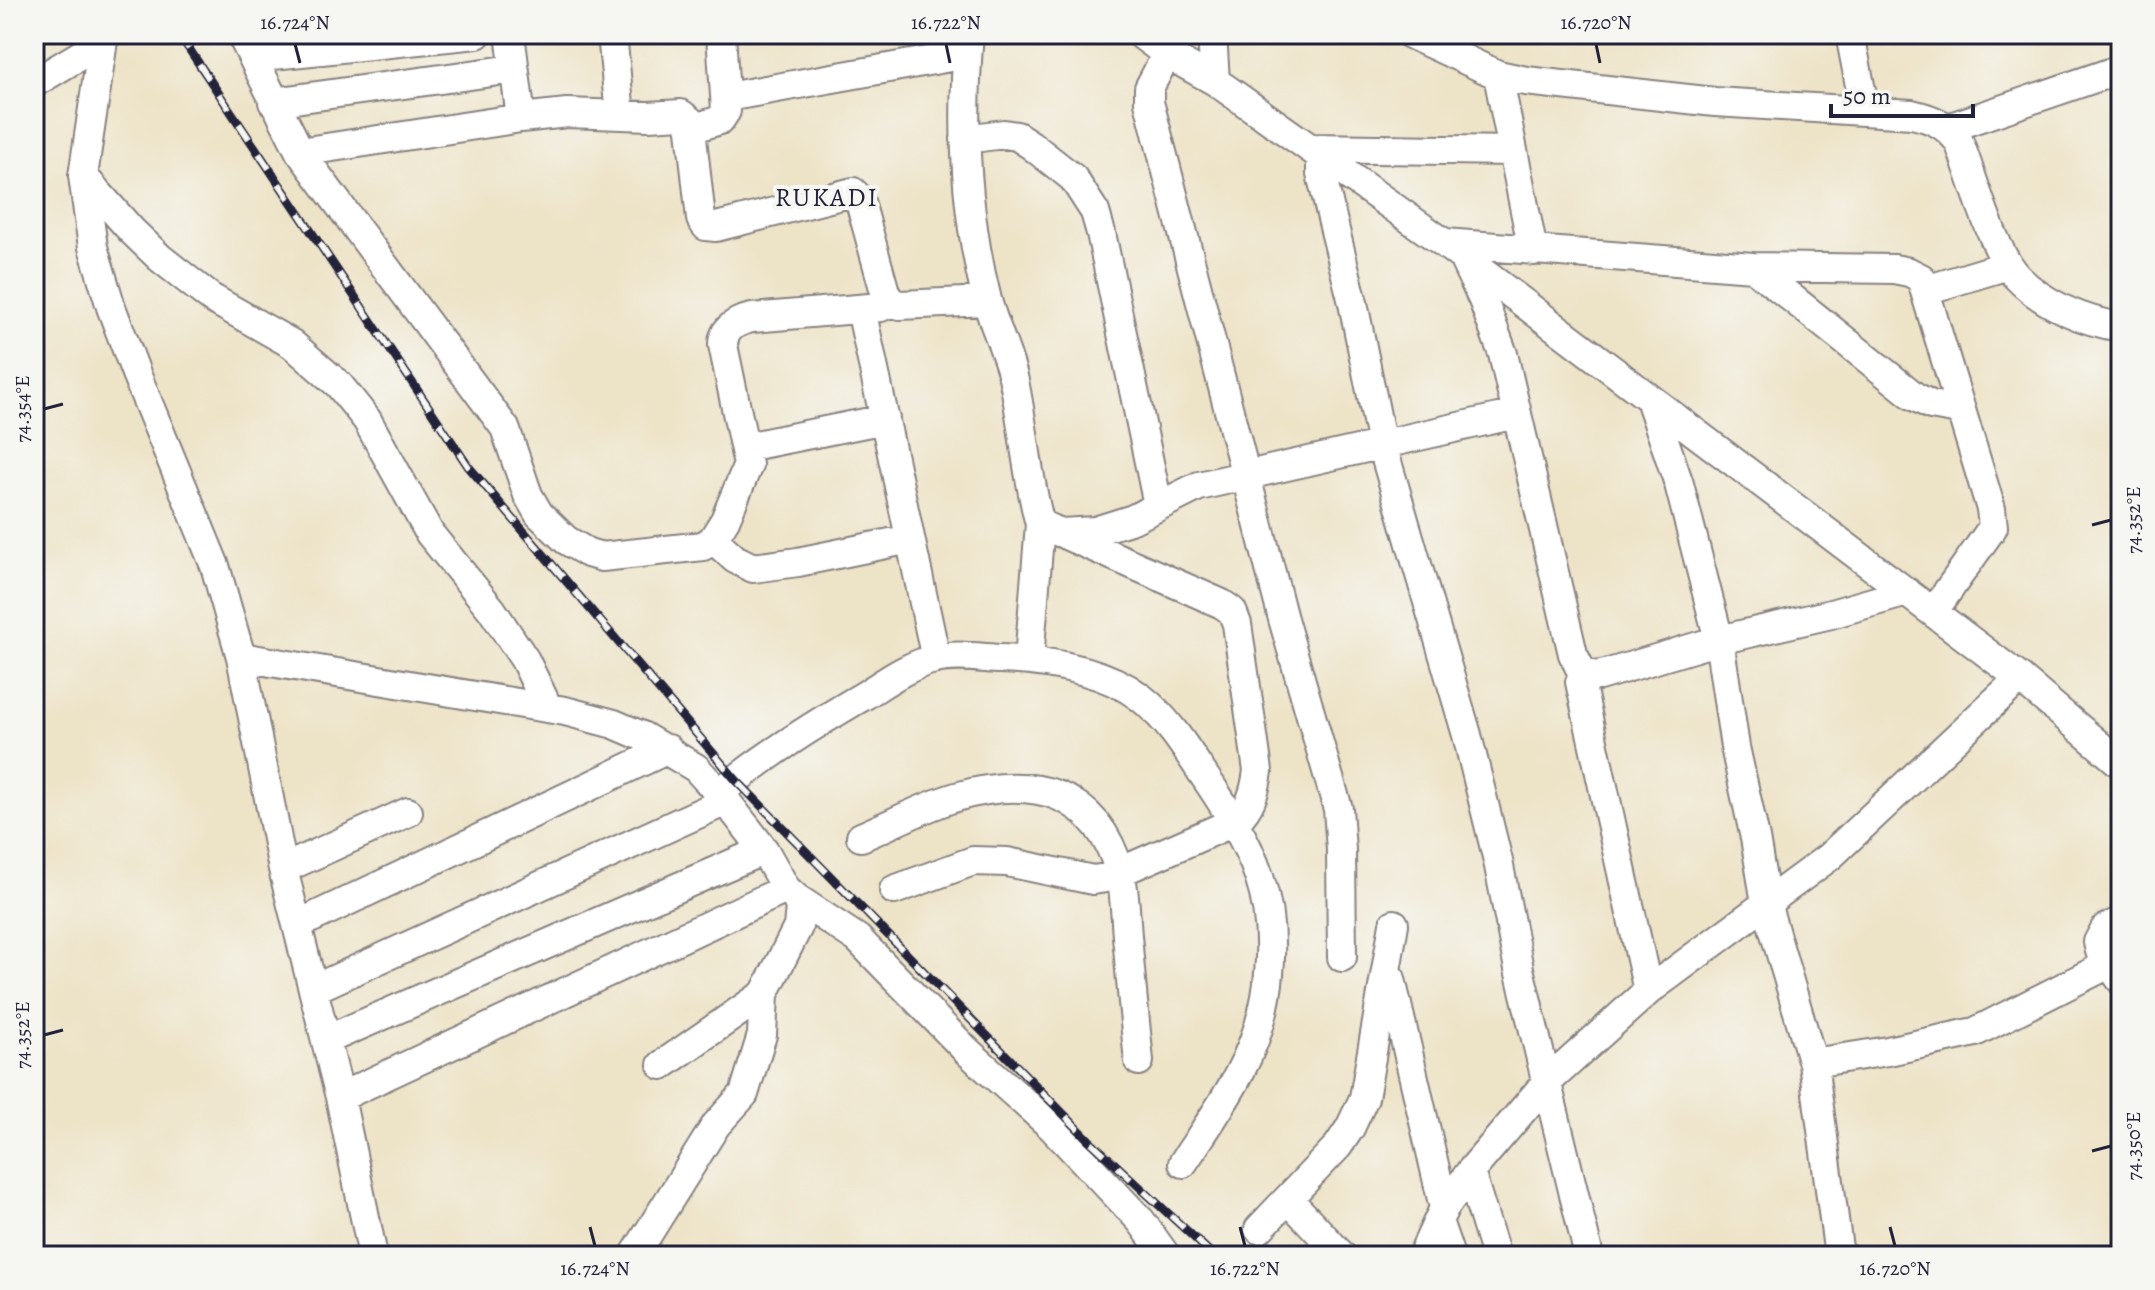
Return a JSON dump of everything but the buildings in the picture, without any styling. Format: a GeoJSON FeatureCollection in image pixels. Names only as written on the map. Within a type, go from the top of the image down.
{"type":"FeatureCollection","features":[{"type":"Feature","properties":{"kind":"street"},"geometry":{"type":"LineString","coordinates":[[477,34],[247,45],[300,152],[498,416],[511,441],[528,495],[539,514],[553,529],[588,553],[602,557],[693,549],[713,539],[725,520],[748,465],[723,345],[728,330],[739,321],[881,307],[890,302],[900,305],[987,301]]}},
{"type":"Feature","properties":{"kind":"street"},"geometry":{"type":"LineString","coordinates":[[510,34],[521,118]]}},
{"type":"Feature","properties":{"kind":"street"},"geometry":{"type":"LineString","coordinates":[[612,34],[620,115]]}},
{"type":"Feature","properties":{"kind":"street"},"geometry":{"type":"LineString","coordinates":[[691,129],[725,116],[727,97],[721,34]]}},
{"type":"Feature","properties":{"kind":"street"},"geometry":{"type":"LineString","coordinates":[[1140,34],[1167,54],[1215,81],[1453,249],[2020,678],[2121,764]]}},
{"type":"Feature","properties":{"kind":"street"},"geometry":{"type":"LineString","coordinates":[[1212,34],[1215,81]]}},
{"type":"Feature","properties":{"kind":"street"},"geometry":{"type":"LineString","coordinates":[[1410,34],[1498,75],[1526,81],[1715,102],[1912,114],[1935,119],[1948,128],[1959,142],[2008,265],[2016,277],[2037,294],[2075,316],[2121,327]]}},
{"type":"Feature","properties":{"kind":"street"},"geometry":{"type":"LineString","coordinates":[[1850,34],[1865,111]]}},
{"type":"Feature","properties":{"kind":"street"},"geometry":{"type":"LineString","coordinates":[[34,83],[103,38]]}},
{"type":"Feature","properties":{"kind":"street"},"geometry":{"type":"LineString","coordinates":[[103,38],[83,176],[93,247],[111,307],[215,566],[241,657],[283,869],[340,1097],[373,1256]]}},
{"type":"Feature","properties":{"kind":"street"},"geometry":{"type":"LineString","coordinates":[[727,97],[968,44],[965,139],[970,208],[987,301],[1014,379],[1050,528],[1029,660]]}},
{"type":"Feature","properties":{"kind":"street"},"geometry":{"type":"LineString","coordinates":[[1167,54],[1149,88],[1149,102],[1283,619],[1338,809],[1342,957]]}},
{"type":"Feature","properties":{"kind":"street"},"geometry":{"type":"LineString","coordinates":[[273,102],[514,69]]}},
{"type":"Feature","properties":{"kind":"street"},"geometry":{"type":"LineString","coordinates":[[1948,128],[2121,69]]}},
{"type":"Feature","properties":{"kind":"street"},"geometry":{"type":"LineString","coordinates":[[1498,75],[1533,251]]}},
{"type":"Feature","properties":{"kind":"street"},"geometry":{"type":"LineString","coordinates":[[300,152],[567,113],[681,114],[689,120],[701,219],[706,226],[716,227],[853,192],[859,198],[890,302]]}},
{"type":"Feature","properties":{"kind":"street"},"geometry":{"type":"LineString","coordinates":[[965,139],[1004,134],[1017,136],[1073,178],[1086,195],[1101,233],[1158,505]]}},
{"type":"Feature","properties":{"kind":"street"},"geometry":{"type":"LineString","coordinates":[[1316,152],[1513,151]]}},
{"type":"Feature","properties":{"kind":"street"},"geometry":{"type":"LineString","coordinates":[[1316,152],[1353,303],[1382,445],[1467,735],[1546,1083],[1589,1256]]}},
{"type":"Feature","properties":{"kind":"street"},"geometry":{"type":"LineString","coordinates":[[83,176],[160,258],[211,298],[292,344],[339,385],[367,420],[430,534],[492,610],[525,660],[548,708]]}},
{"type":"Feature","properties":{"kind":"street"},"geometry":{"type":"LineString","coordinates":[[1453,249],[1533,251],[1753,267],[1894,269],[1921,278],[1991,509],[1993,527],[1933,612]]}},
{"type":"Feature","properties":{"kind":"street"},"geometry":{"type":"LineString","coordinates":[[1453,249],[1483,300],[1503,354],[1573,654],[1583,674],[1580,682],[1648,991]]}},
{"type":"Feature","properties":{"kind":"street"},"geometry":{"type":"LineString","coordinates":[[1926,290],[2008,265]]}},
{"type":"Feature","properties":{"kind":"street"},"geometry":{"type":"LineString","coordinates":[[1753,267],[1914,396],[1931,405],[1959,410]]}},
{"type":"Feature","properties":{"kind":"street"},"geometry":{"type":"LineString","coordinates":[[861,309],[936,659]]}},
{"type":"Feature","properties":{"kind":"street"},"geometry":{"type":"LineString","coordinates":[[1650,399],[1679,484],[1719,640],[1735,747],[1766,903],[1813,1063],[1839,1256]]}},
{"type":"Feature","properties":{"kind":"street"},"geometry":{"type":"LineString","coordinates":[[1050,528],[1095,531],[1133,519],[1199,486],[1245,473],[1516,414]]}},
{"type":"Feature","properties":{"kind":"street"},"geometry":{"type":"LineString","coordinates":[[746,447],[885,419]]}},
{"type":"Feature","properties":{"kind":"street"},"geometry":{"type":"LineString","coordinates":[[894,890],[973,861],[1007,862],[1093,880],[1120,874],[1236,821],[1247,811],[1258,771],[1241,642],[1232,611],[1050,528]]}},
{"type":"Feature","properties":{"kind":"street"},"geometry":{"type":"LineString","coordinates":[[713,539],[735,559],[753,568],[910,539]]}},
{"type":"Feature","properties":{"kind":"street"},"geometry":{"type":"LineString","coordinates":[[1583,674],[1599,676],[1719,640],[1831,614],[1907,592]]}},
{"type":"Feature","properties":{"kind":"street"},"geometry":{"type":"LineString","coordinates":[[241,657],[548,708],[614,724],[668,749],[696,768],[764,850],[800,907],[798,927],[764,994],[762,1035],[744,1094],[716,1125],[634,1256]]}},
{"type":"Feature","properties":{"kind":"street"},"geometry":{"type":"LineString","coordinates":[[314,989],[722,797],[839,710],[906,670],[936,659],[1029,660],[1098,675],[1139,696],[1176,733],[1236,821],[1255,861],[1266,898],[1270,937],[1266,997],[1249,1058],[1229,1096],[1183,1163]]}},
{"type":"Feature","properties":{"kind":"street"},"geometry":{"type":"LineString","coordinates":[[1422,1256],[1441,1214],[1470,1172],[1546,1083],[1648,991],[1829,857],[2020,678]]}},
{"type":"Feature","properties":{"kind":"street"},"geometry":{"type":"LineString","coordinates":[[297,925],[668,749]]}},
{"type":"Feature","properties":{"kind":"street"},"geometry":{"type":"LineString","coordinates":[[861,837],[955,797],[990,789],[1022,786],[1053,792],[1077,803],[1097,823],[1120,874],[1139,1061]]}},
{"type":"Feature","properties":{"kind":"street"},"geometry":{"type":"LineString","coordinates":[[283,869],[408,812]]}},
{"type":"Feature","properties":{"kind":"street"},"geometry":{"type":"LineString","coordinates":[[326,1040],[764,850]]}},
{"type":"Feature","properties":{"kind":"street"},"geometry":{"type":"LineString","coordinates":[[340,1097],[791,894]]}},
{"type":"Feature","properties":{"kind":"street"},"geometry":{"type":"LineString","coordinates":[[791,894],[858,939],[967,1051],[1052,1127],[1141,1221],[1166,1256]]}},
{"type":"Feature","properties":{"kind":"street"},"geometry":{"type":"LineString","coordinates":[[1813,1063],[1975,1032],[2115,972],[2100,951],[2099,936],[2105,929],[2121,921]]}},
{"type":"Feature","properties":{"kind":"street"},"geometry":{"type":"LineString","coordinates":[[1259,1229],[1338,1146],[1364,1098],[1394,924]]}},
{"type":"Feature","properties":{"kind":"street"},"geometry":{"type":"LineString","coordinates":[[1387,965],[1450,1256]]}},
{"type":"Feature","properties":{"kind":"street"},"geometry":{"type":"LineString","coordinates":[[662,1065],[764,994]]}},
{"type":"Feature","properties":{"kind":"street"},"geometry":{"type":"LineString","coordinates":[[1470,1172],[1496,1256]]}},
{"type":"Feature","properties":{"kind":"street"},"geometry":{"type":"LineString","coordinates":[[1288,1199],[1342,1256]]}},
{"type":"Feature","properties":{"kind":"railway"},"geometry":{"type":"LineString","coordinates":[[179,34],[468,466],[736,780],[1089,1140],[1214,1256]]}},
{"type":"Feature","properties":{"kind":"district","name":"RUKADI"},"geometry":{"type":"Point","coordinates":[827,197]}}]}
